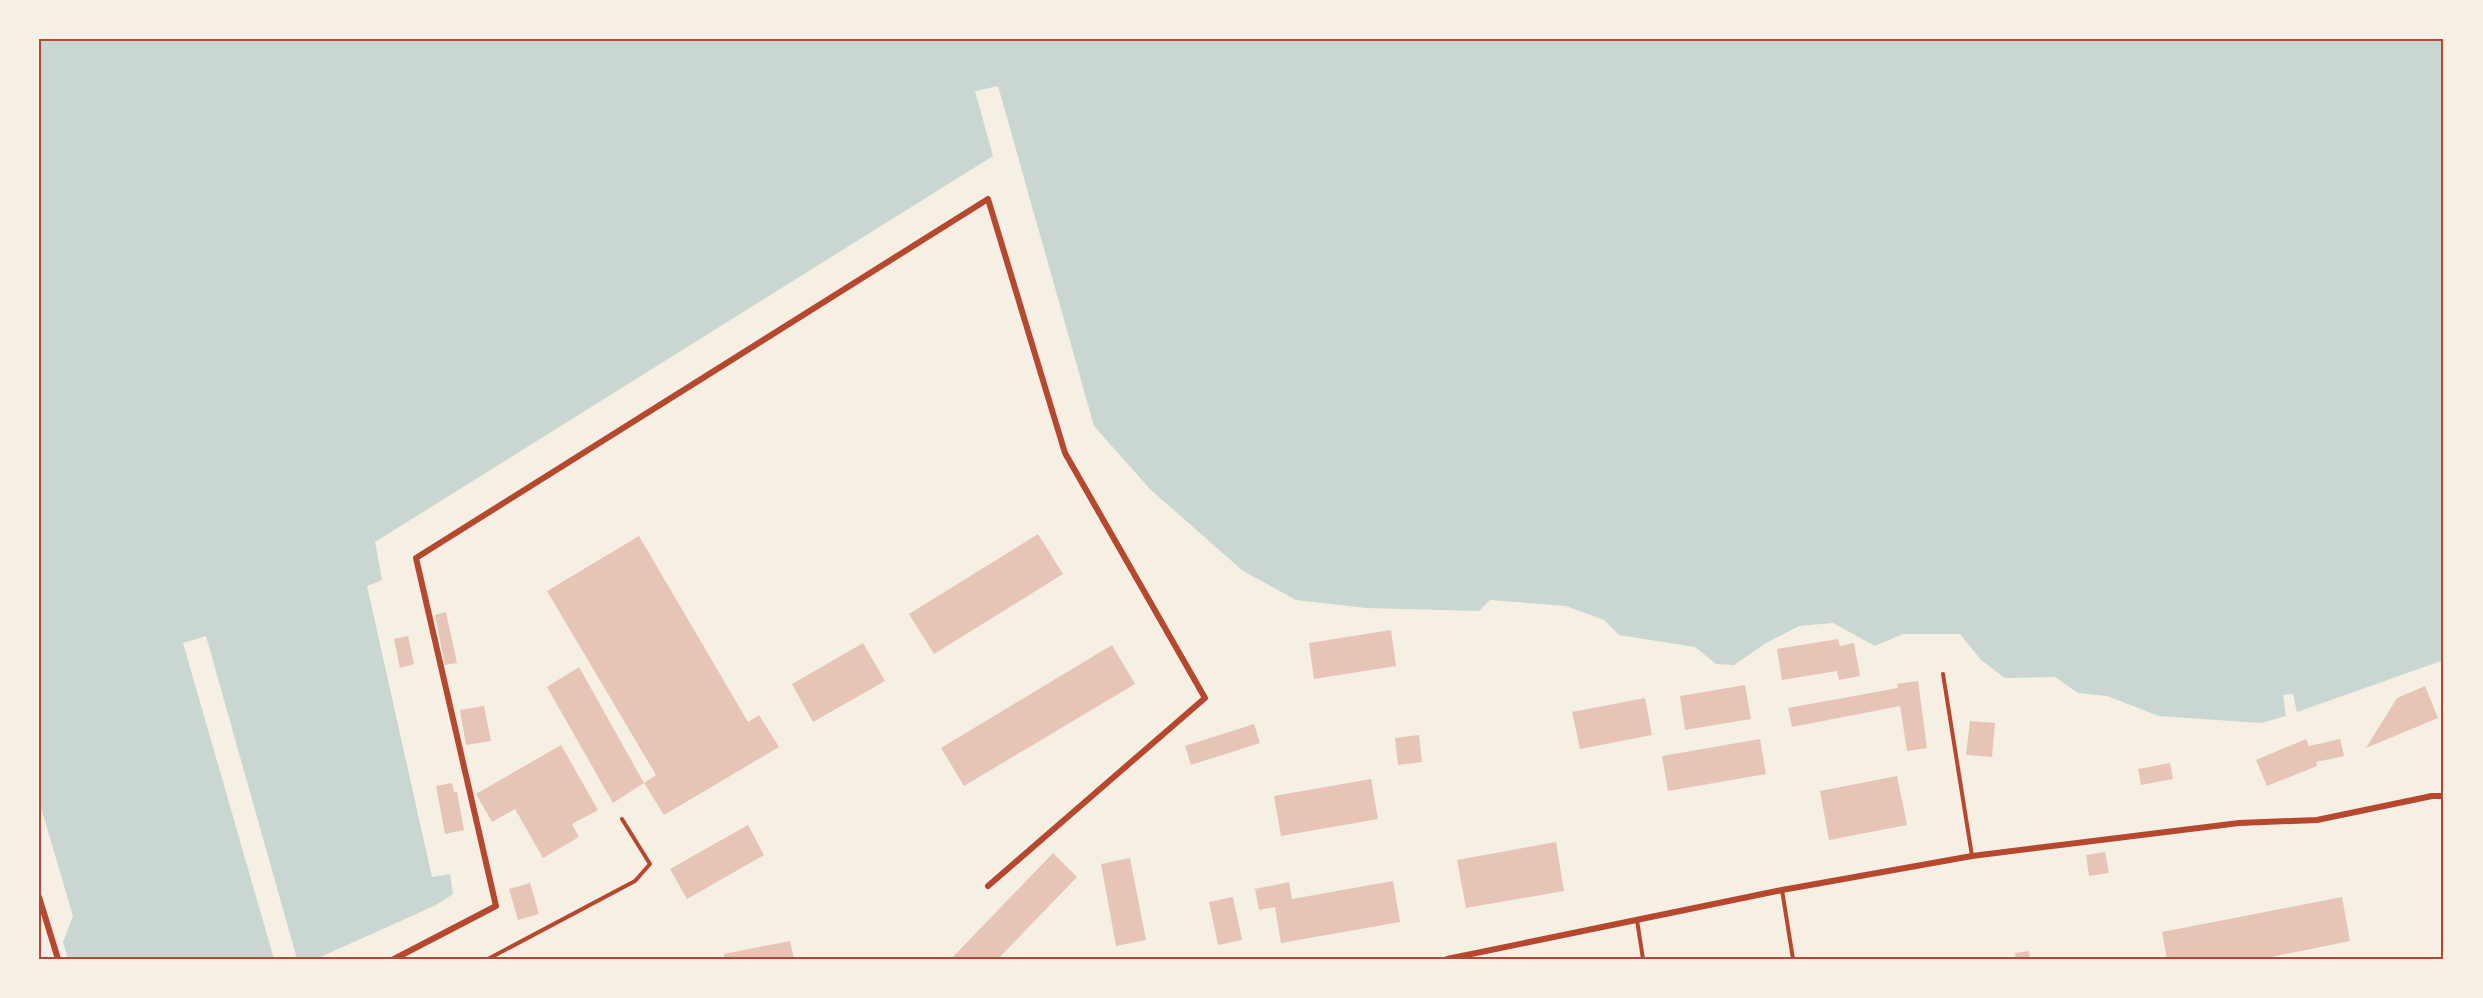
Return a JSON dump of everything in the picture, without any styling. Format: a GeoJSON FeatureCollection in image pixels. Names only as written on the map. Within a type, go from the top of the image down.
{"type":"FeatureCollection","features":[{"type":"Feature","properties":{"kind":"street"},"geometry":{"type":"LineString","coordinates":[[394,959],[496,906],[416,558],[988,200],[1065,453],[1205,698],[988,886]]}},
{"type":"Feature","properties":{"kind":"street"},"geometry":{"type":"LineString","coordinates":[[1447,959],[1782,890],[1972,856],[2239,823],[2317,820],[2432,796],[2444,796]]}},
{"type":"Feature","properties":{"kind":"street"},"geometry":{"type":"LineString","coordinates":[[39,897],[58,959]]}},
{"type":"Feature","properties":{"kind":"lane"},"geometry":{"type":"LineString","coordinates":[[1943,674],[1972,856]]}},
{"type":"Feature","properties":{"kind":"lane"},"geometry":{"type":"LineString","coordinates":[[488,959],[635,881],[650,864],[622,819]]}},
{"type":"Feature","properties":{"kind":"lane"},"geometry":{"type":"LineString","coordinates":[[1782,890],[1793,959]]}},
{"type":"Feature","properties":{"kind":"lane"},"geometry":{"type":"LineString","coordinates":[[1637,920],[1643,959]]}},
{"type":"Feature","properties":{"kind":"shaded area"},"geometry":{"type":"Polygon","coordinates":[[[39,39],[2444,39],[2444,660],[2297,712],[2293,694],[2283,695],[2286,716],[2261,723],[2159,716],[2107,696],[2078,693],[2055,677],[2005,678],[1981,660],[1960,634],[1903,634],[1875,646],[1833,623],[1799,626],[1766,643],[1734,665],[1716,664],[1695,647],[1619,635],[1604,620],[1566,606],[1490,600],[1479,611],[1366,608],[1296,600],[1243,571],[1150,489],[1094,426],[998,86],[975,91],[993,156],[375,542],[382,580],[367,586],[432,877],[450,874],[453,894],[436,905],[316,959],[297,959],[206,636],[183,643],[274,959],[68,959],[63,942],[73,916],[39,801],[39,39]]]}},
{"type":"Feature","properties":{"kind":"building"},"geometry":{"type":"Polygon","coordinates":[[[1038,534],[1063,574],[934,654],[909,614],[1038,534]]]}},
{"type":"Feature","properties":{"kind":"building"},"geometry":{"type":"Polygon","coordinates":[[[639,536],[748,722],[759,715],[779,747],[664,815],[644,783],[656,775],[547,591],[639,536]]]}},
{"type":"Feature","properties":{"kind":"building"},"geometry":{"type":"Polygon","coordinates":[[[446,612],[457,663],[445,665],[435,615],[446,612]]]}},
{"type":"Feature","properties":{"kind":"building"},"geometry":{"type":"Polygon","coordinates":[[[1391,630],[1396,666],[1314,679],[1309,643],[1391,630]]]}},
{"type":"Feature","properties":{"kind":"building"},"geometry":{"type":"Polygon","coordinates":[[[408,636],[414,664],[400,668],[394,639],[408,636]]]}},
{"type":"Feature","properties":{"kind":"building"},"geometry":{"type":"Polygon","coordinates":[[[1838,639],[1840,646],[1854,643],[1860,676],[1839,680],[1837,671],[1782,680],[1777,649],[1838,639]]]}},
{"type":"Feature","properties":{"kind":"building"},"geometry":{"type":"Polygon","coordinates":[[[863,643],[885,681],[813,722],[792,684],[863,643]]]}},
{"type":"Feature","properties":{"kind":"building"},"geometry":{"type":"Polygon","coordinates":[[[1112,645],[1135,684],[964,786],[941,748],[1112,645]]]}},
{"type":"Feature","properties":{"kind":"building"},"geometry":{"type":"Polygon","coordinates":[[[579,667],[644,783],[613,803],[547,687],[579,667]]]}},
{"type":"Feature","properties":{"kind":"building"},"geometry":{"type":"Polygon","coordinates":[[[1918,681],[1927,748],[1907,751],[1900,706],[1792,727],[1788,708],[1898,688],[1897,684],[1918,681]]]}},
{"type":"Feature","properties":{"kind":"building"},"geometry":{"type":"Polygon","coordinates":[[[1745,685],[1751,719],[1685,730],[1680,696],[1745,685]]]}},
{"type":"Feature","properties":{"kind":"building"},"geometry":{"type":"Polygon","coordinates":[[[2425,686],[2438,718],[2366,748],[2397,698],[2425,686]]]}},
{"type":"Feature","properties":{"kind":"building"},"geometry":{"type":"Polygon","coordinates":[[[1645,698],[1652,735],[1580,749],[1572,712],[1645,698]]]}},
{"type":"Feature","properties":{"kind":"building"},"geometry":{"type":"Polygon","coordinates":[[[484,706],[491,741],[466,745],[460,710],[484,706]]]}},
{"type":"Feature","properties":{"kind":"building"},"geometry":{"type":"Polygon","coordinates":[[[1970,721],[1995,723],[1992,757],[1966,755],[1970,721]]]}},
{"type":"Feature","properties":{"kind":"building"},"geometry":{"type":"Polygon","coordinates":[[[1254,724],[1260,743],[1191,765],[1185,746],[1254,724]]]}},
{"type":"Feature","properties":{"kind":"building"},"geometry":{"type":"Polygon","coordinates":[[[1419,735],[1422,762],[1398,765],[1395,738],[1419,735]]]}},
{"type":"Feature","properties":{"kind":"building"},"geometry":{"type":"Polygon","coordinates":[[[1760,739],[1766,774],[1668,791],[1662,756],[1760,739]]]}},
{"type":"Feature","properties":{"kind":"building"},"geometry":{"type":"Polygon","coordinates":[[[2306,739],[2309,746],[2340,739],[2344,756],[2316,762],[2317,766],[2267,786],[2256,760],[2306,739]]]}},
{"type":"Feature","properties":{"kind":"building"},"geometry":{"type":"Polygon","coordinates":[[[561,745],[598,810],[572,824],[579,837],[543,858],[515,809],[492,822],[476,794],[561,745]]]}},
{"type":"Feature","properties":{"kind":"building"},"geometry":{"type":"Polygon","coordinates":[[[2170,763],[2173,779],[2141,785],[2138,769],[2170,763]]]}},
{"type":"Feature","properties":{"kind":"building"},"geometry":{"type":"Polygon","coordinates":[[[1897,776],[1907,825],[1829,840],[1820,791],[1897,776]]]}},
{"type":"Feature","properties":{"kind":"building"},"geometry":{"type":"Polygon","coordinates":[[[1371,779],[1378,819],[1281,836],[1274,796],[1371,779]]]}},
{"type":"Feature","properties":{"kind":"building"},"geometry":{"type":"Polygon","coordinates":[[[452,783],[454,792],[457,792],[464,830],[445,834],[436,786],[452,783]]]}},
{"type":"Feature","properties":{"kind":"building"},"geometry":{"type":"Polygon","coordinates":[[[748,825],[764,855],[687,899],[670,869],[748,825]]]}},
{"type":"Feature","properties":{"kind":"building"},"geometry":{"type":"Polygon","coordinates":[[[1556,842],[1564,891],[1466,908],[1457,860],[1556,842]]]}},
{"type":"Feature","properties":{"kind":"building"},"geometry":{"type":"Polygon","coordinates":[[[2105,852],[2109,873],[2089,876],[2086,855],[2105,852]]]}},
{"type":"Feature","properties":{"kind":"building"},"geometry":{"type":"Polygon","coordinates":[[[1053,853],[1077,877],[998,959],[951,959],[1053,853]]]}},
{"type":"Feature","properties":{"kind":"building"},"geometry":{"type":"Polygon","coordinates":[[[1130,858],[1146,940],[1116,946],[1101,864],[1130,858]]]}},
{"type":"Feature","properties":{"kind":"building"},"geometry":{"type":"Polygon","coordinates":[[[1393,881],[1400,922],[1281,943],[1275,907],[1259,910],[1255,889],[1289,882],[1292,899],[1393,881]]]}},
{"type":"Feature","properties":{"kind":"building"},"geometry":{"type":"Polygon","coordinates":[[[530,883],[539,914],[518,920],[509,889],[530,883]]]}},
{"type":"Feature","properties":{"kind":"building"},"geometry":{"type":"Polygon","coordinates":[[[1233,897],[1242,940],[1218,945],[1209,902],[1233,897]]]}},
{"type":"Feature","properties":{"kind":"building"},"geometry":{"type":"Polygon","coordinates":[[[2342,897],[2350,941],[2261,959],[2167,959],[2162,932],[2342,897]]]}},
{"type":"Feature","properties":{"kind":"building"},"geometry":{"type":"Polygon","coordinates":[[[790,941],[794,959],[725,959],[724,954],[790,941]]]}},
{"type":"Feature","properties":{"kind":"building"},"geometry":{"type":"Polygon","coordinates":[[[2029,951],[2030,959],[2016,959],[2015,953],[2029,951]]]}}]}
